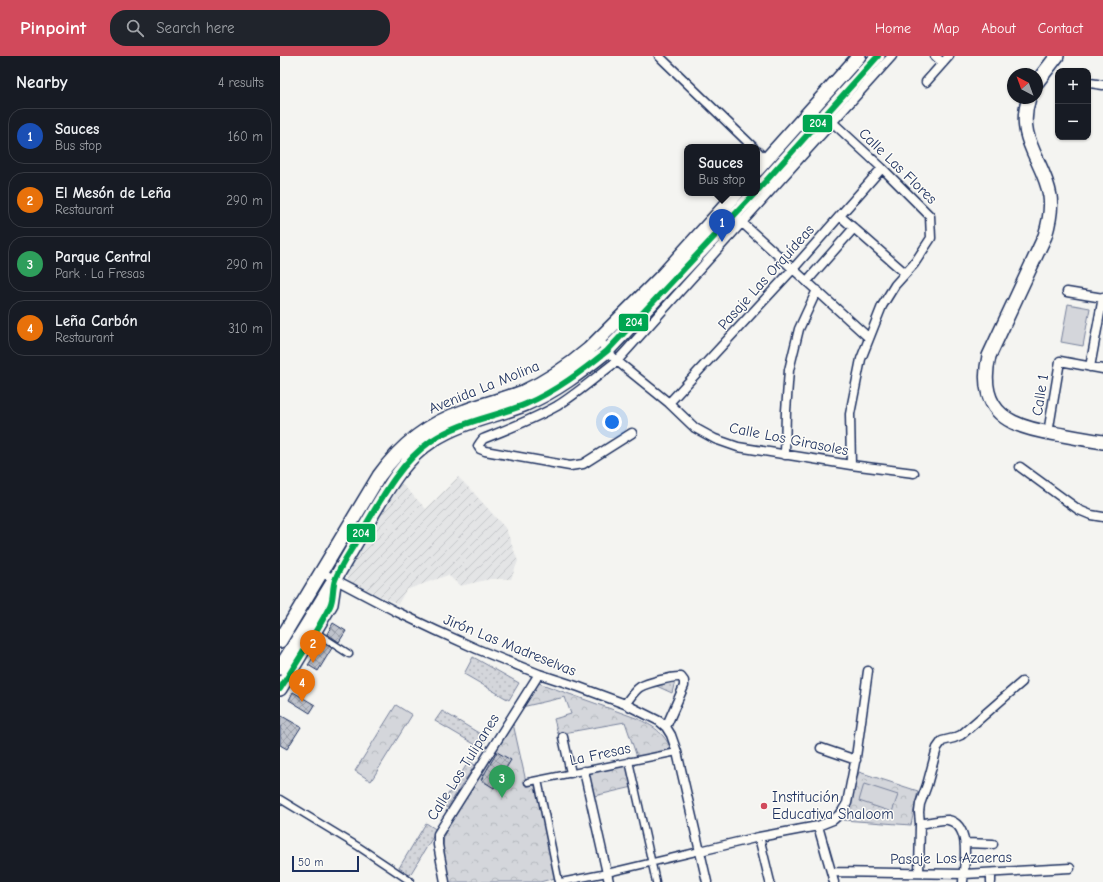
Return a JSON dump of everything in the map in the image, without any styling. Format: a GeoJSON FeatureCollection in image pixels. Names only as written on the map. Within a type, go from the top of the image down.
{"type":"FeatureCollection","features":[{"type":"Feature","properties":{"kind":"main road"},"geometry":{"type":"LineString","coordinates":[[762,156],[859,56]]}},
{"type":"Feature","properties":{"kind":"main road","name":"Avenida La Molina"},"geometry":{"type":"LineString","coordinates":[[760,188],[829,119],[878,56]]}},
{"type":"Feature","properties":{"kind":"main road"},"geometry":{"type":"LineString","coordinates":[[1043,74],[1057,56]]}},
{"type":"Feature","properties":{"kind":"main road"},"geometry":{"type":"LineString","coordinates":[[1028,104],[1025,116],[1026,132],[1048,189],[1051,201],[1050,215],[1045,236],[989,356],[987,366],[987,389],[991,401],[1003,416],[1021,426],[1048,433],[1103,442]]}},
{"type":"Feature","properties":{"kind":"main road","name":"Avenida La Molina"},"geometry":{"type":"LineString","coordinates":[[280,641],[379,476],[393,457],[410,441],[430,427],[451,416],[513,395],[537,385],[579,358],[590,349],[660,278],[734,196]]}},
{"type":"Feature","properties":{"kind":"main road","name":"Avenida La Molina"},"geometry":{"type":"LineString","coordinates":[[280,668],[335,579],[391,482],[406,463],[423,447],[454,428],[467,422],[514,408],[548,393],[573,377],[607,351],[738,219],[753,196]]}},
{"type":"Feature","properties":{"kind":"main road","name":"Avenida La Molina"},"geometry":{"type":"LineString","coordinates":[[280,689],[331,604],[335,579]]}},
{"type":"Feature","properties":{"kind":"street"},"geometry":{"type":"LineString","coordinates":[[659,56],[750,144]]}},
{"type":"Feature","properties":{"kind":"street"},"geometry":{"type":"LineString","coordinates":[[760,195],[829,119],[892,56]]}},
{"type":"Feature","properties":{"kind":"street"},"geometry":{"type":"LineString","coordinates":[[935,56],[942,63]]}},
{"type":"Feature","properties":{"kind":"street"},"geometry":{"type":"LineString","coordinates":[[926,82],[949,56]]}},
{"type":"Feature","properties":{"kind":"street"},"geometry":{"type":"LineString","coordinates":[[1091,83],[1103,85]]}},
{"type":"Feature","properties":{"kind":"street","name":"Calle Las Flores"},"geometry":{"type":"LineString","coordinates":[[829,119],[882,168],[930,216],[931,238],[914,264],[895,284],[882,306],[861,359],[850,414],[851,465]]}},
{"type":"Feature","properties":{"kind":"street","name":"Pasaje Las Orquídeas"},"geometry":{"type":"LineString","coordinates":[[669,403],[793,269],[882,168]]}},
{"type":"Feature","properties":{"kind":"street"},"geometry":{"type":"LineString","coordinates":[[632,433],[583,464],[570,466],[485,451],[480,449],[478,446],[483,439],[537,416],[573,396],[617,361],[759,196]]}},
{"type":"Feature","properties":{"kind":"street"},"geometry":{"type":"LineString","coordinates":[[840,216],[905,273]]}},
{"type":"Feature","properties":{"kind":"street"},"geometry":{"type":"LineString","coordinates":[[738,219],[869,338]]}},
{"type":"Feature","properties":{"kind":"street"},"geometry":{"type":"LineString","coordinates":[[807,281],[854,228]]}},
{"type":"Feature","properties":{"kind":"street"},"geometry":{"type":"LineString","coordinates":[[785,455],[789,370],[799,329],[817,290]]}},
{"type":"Feature","properties":{"kind":"street"},"geometry":{"type":"LineString","coordinates":[[1067,292],[1103,298],[1090,367],[1103,369]]}},
{"type":"Feature","properties":{"kind":"street","name":"Calle Los Girasoles"},"geometry":{"type":"LineString","coordinates":[[599,339],[607,351],[617,361],[669,403],[695,428],[715,439],[738,447],[851,465],[914,473]]}},
{"type":"Feature","properties":{"kind":"street","name":"Calle 1"},"geometry":{"type":"LineString","coordinates":[[1048,433],[1060,361],[1090,367]]}},
{"type":"Feature","properties":{"kind":"street"},"geometry":{"type":"LineString","coordinates":[[1020,468],[1079,510],[1091,515],[1103,517]]}},
{"type":"Feature","properties":{"kind":"street","name":"Jirón Las Madreselvas"},"geometry":{"type":"LineString","coordinates":[[321,572],[395,611],[435,630],[538,674],[625,704],[659,721],[671,735],[677,752],[707,882]]}},
{"type":"Feature","properties":{"kind":"street"},"geometry":{"type":"LineString","coordinates":[[315,632],[349,654]]}},
{"type":"Feature","properties":{"kind":"street"},"geometry":{"type":"LineString","coordinates":[[538,780],[560,882],[607,873],[759,837],[818,826],[833,820],[841,813],[847,803],[856,760],[868,671]]}},
{"type":"Feature","properties":{"kind":"street","name":"Calle Los Tulipanes"},"geometry":{"type":"LineString","coordinates":[[445,882],[438,845],[438,834],[538,674]]}},
{"type":"Feature","properties":{"kind":"street"},"geometry":{"type":"LineString","coordinates":[[625,704],[635,691],[646,684],[681,677],[683,679],[684,686],[666,728]]}},
{"type":"Feature","properties":{"kind":"street"},"geometry":{"type":"LineString","coordinates":[[919,873],[920,804],[939,743],[944,739],[954,738],[961,735],[1022,682]]}},
{"type":"Feature","properties":{"kind":"street"},"geometry":{"type":"LineString","coordinates":[[563,737],[571,773]]}},
{"type":"Feature","properties":{"kind":"street"},"geometry":{"type":"LineString","coordinates":[[821,748],[856,760]]}},
{"type":"Feature","properties":{"kind":"street","name":"La Fresas"},"geometry":{"type":"LineString","coordinates":[[528,782],[677,752]]}},
{"type":"Feature","properties":{"kind":"street"},"geometry":{"type":"LineString","coordinates":[[629,761],[656,882]]}},
{"type":"Feature","properties":{"kind":"street"},"geometry":{"type":"LineString","coordinates":[[584,771],[609,882]]}},
{"type":"Feature","properties":{"kind":"street"},"geometry":{"type":"LineString","coordinates":[[280,799],[410,881]]}},
{"type":"Feature","properties":{"kind":"street"},"geometry":{"type":"LineString","coordinates":[[920,824],[947,820],[954,823],[962,832],[965,843],[963,878]]}},
{"type":"Feature","properties":{"kind":"street"},"geometry":{"type":"LineString","coordinates":[[818,826],[834,882]]}},
{"type":"Feature","properties":{"kind":"street"},"geometry":{"type":"LineString","coordinates":[[759,837],[770,882]]}},
{"type":"Feature","properties":{"kind":"street"},"geometry":{"type":"LineString","coordinates":[[965,843],[993,844]]}},
{"type":"Feature","properties":{"kind":"street","name":"Pasaje Los Azaeras"},"geometry":{"type":"LineString","coordinates":[[832,872],[919,873],[963,878],[991,873],[1070,868]]}},
{"type":"Feature","properties":{"kind":"street"},"geometry":{"type":"LineString","coordinates":[[991,873],[991,882]]}},
{"type":"Feature","properties":{"kind":"shaded area"},"geometry":{"type":"Polygon","coordinates":[[[458,477],[506,529],[518,561],[511,579],[490,579],[460,586],[448,575],[406,590],[398,604],[349,582],[346,572],[401,483],[426,509],[458,477]]]}},
{"type":"Feature","properties":{"kind":"green space"},"geometry":{"type":"Polygon","coordinates":[[[1068,304],[1090,308],[1083,346],[1061,342],[1068,304]]]}},
{"type":"Feature","properties":{"kind":"green space"},"geometry":{"type":"Polygon","coordinates":[[[473,657],[519,683],[509,700],[464,674],[473,657]]]}},
{"type":"Feature","properties":{"kind":"green space"},"geometry":{"type":"Polygon","coordinates":[[[677,673],[672,693],[650,683],[677,673]]]}},
{"type":"Feature","properties":{"kind":"green space"},"geometry":{"type":"Polygon","coordinates":[[[536,682],[643,721],[657,730],[665,738],[672,750],[637,757],[625,722],[558,734],[554,719],[571,714],[565,697],[522,707],[536,682]]]}},
{"type":"Feature","properties":{"kind":"green space"},"geometry":{"type":"Polygon","coordinates":[[[396,705],[412,715],[371,781],[355,771],[396,705]]]}},
{"type":"Feature","properties":{"kind":"green space"},"geometry":{"type":"Polygon","coordinates":[[[442,711],[487,738],[481,748],[435,721],[442,711]]]}},
{"type":"Feature","properties":{"kind":"green space"},"geometry":{"type":"Polygon","coordinates":[[[512,719],[527,786],[536,785],[555,878],[540,882],[448,882],[443,847],[444,835],[457,810],[512,719]]]}},
{"type":"Feature","properties":{"kind":"green space"},"geometry":{"type":"Polygon","coordinates":[[[469,761],[475,765],[447,808],[442,804],[469,761]]]}},
{"type":"Feature","properties":{"kind":"green space"},"geometry":{"type":"Polygon","coordinates":[[[628,763],[633,787],[594,796],[589,773],[628,763]]]}},
{"type":"Feature","properties":{"kind":"green space"},"geometry":{"type":"Polygon","coordinates":[[[859,772],[918,791],[911,825],[843,820],[859,772]]]}},
{"type":"Feature","properties":{"kind":"green space"},"geometry":{"type":"Polygon","coordinates":[[[864,784],[898,795],[892,812],[859,801],[864,784]]]}},
{"type":"Feature","properties":{"kind":"green space"},"geometry":{"type":"Polygon","coordinates":[[[426,823],[437,830],[410,875],[399,868],[426,823]]]}},
{"type":"Feature","properties":{"kind":"building"},"geometry":{"type":"Polygon","coordinates":[[[333,623],[346,631],[339,642],[327,634],[333,623]]]}},
{"type":"Feature","properties":{"kind":"building"},"geometry":{"type":"Polygon","coordinates":[[[323,643],[332,648],[318,671],[308,665],[323,643]]]}},
{"type":"Feature","properties":{"kind":"building"},"geometry":{"type":"Polygon","coordinates":[[[293,692],[315,705],[310,713],[289,700],[293,692]]]}},
{"type":"Feature","properties":{"kind":"building"},"geometry":{"type":"Polygon","coordinates":[[[280,715],[301,727],[287,749],[280,745],[280,715]]]}},
{"type":"Feature","properties":{"kind":"building"},"geometry":{"type":"Polygon","coordinates":[[[497,752],[511,760],[494,788],[481,780],[497,752]]]}},
{"type":"Feature","properties":{"kind":"transit line","name":"204"},"geometry":{"type":"LineString","coordinates":[[760,188],[878,56]]}},
{"type":"Feature","properties":{"kind":"transit line","name":"204"},"geometry":{"type":"LineString","coordinates":[[280,689],[330,606],[335,580],[342,564],[389,486],[408,462],[431,441],[442,434],[466,424],[514,409],[537,399],[558,387],[588,366],[607,351],[752,196]]}},
{"type":"Feature","properties":{"kind":"place","name":"Sauces"},"geometry":{"type":"Point","coordinates":[722,242]}},
{"type":"Feature","properties":{"kind":"place","name":"El Mesón de Leña"},"geometry":{"type":"Point","coordinates":[313,663]}},
{"type":"Feature","properties":{"kind":"place","name":"Leña Carbón"},"geometry":{"type":"Point","coordinates":[302,702]}},
{"type":"Feature","properties":{"kind":"place","name":"Parque Central"},"geometry":{"type":"Point","coordinates":[502,798]}},
{"type":"Feature","properties":{"kind":"place","name":"Institución Educativa Shaloom"},"geometry":{"type":"Point","coordinates":[764,806]}}]}
